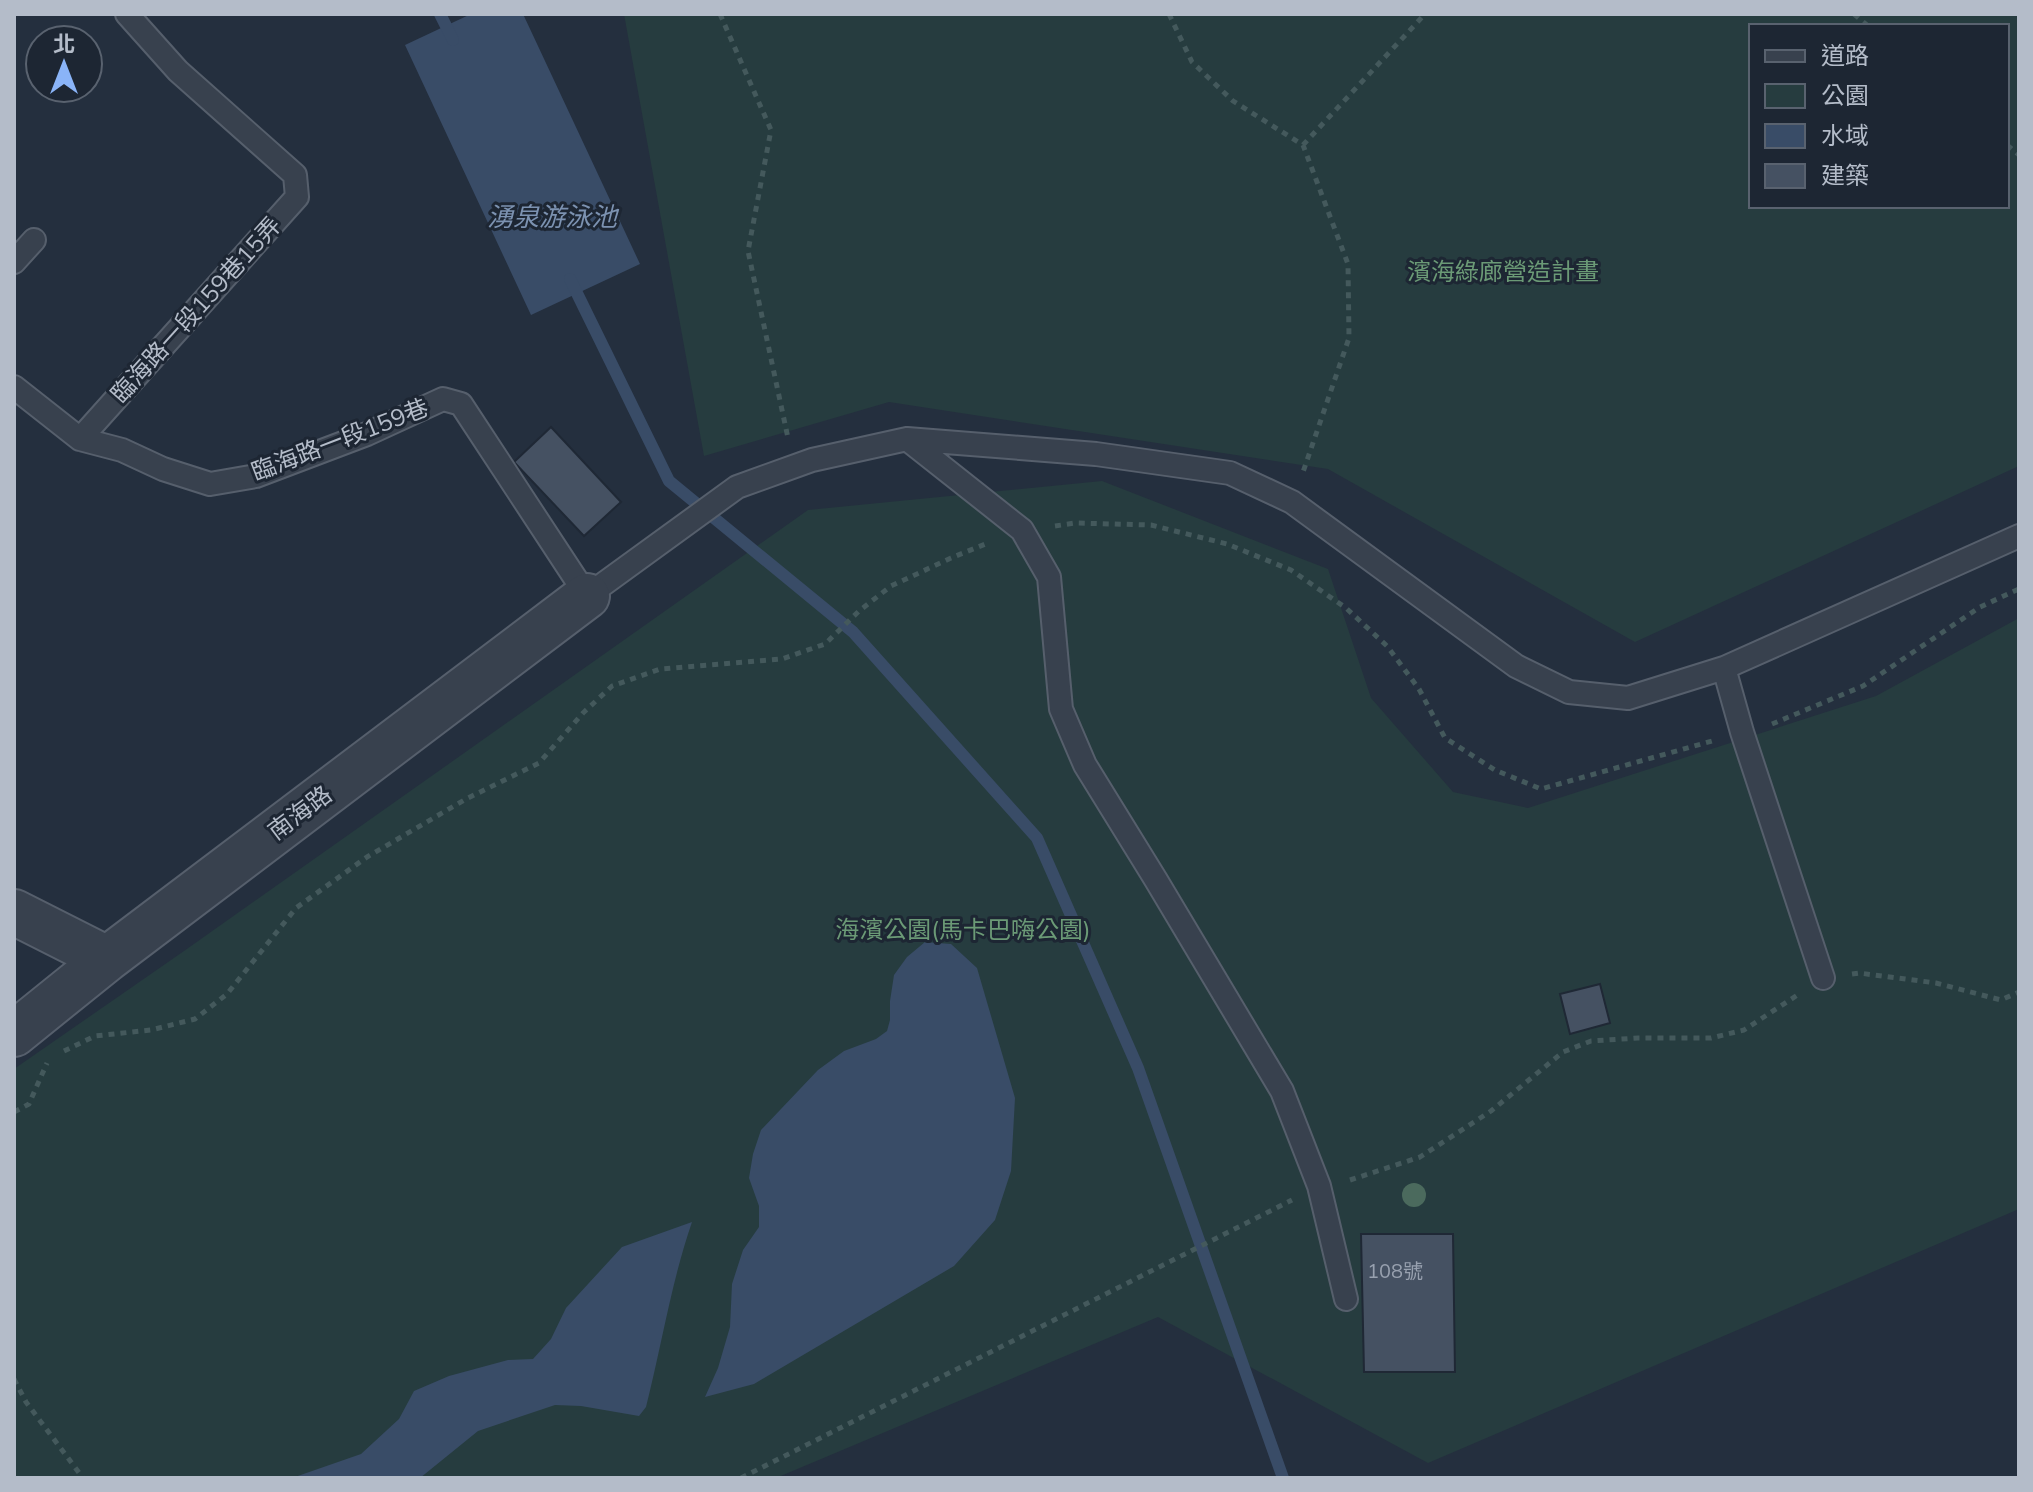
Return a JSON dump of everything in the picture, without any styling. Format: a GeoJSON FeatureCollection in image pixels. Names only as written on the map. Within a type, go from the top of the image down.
{"type":"FeatureCollection","features":[{"type":"Feature","properties":{"kind":"street","name":"南海路"},"geometry":{"type":"LineString","coordinates":[[31,1046],[107,959],[587,596]]}},
{"type":"Feature","properties":{"kind":"street"},"geometry":{"type":"LineString","coordinates":[[14,912],[107,959]]}},
{"type":"Feature","properties":{"kind":"lane","name":"臨海路一段159巷15弄"},"geometry":{"type":"LineString","coordinates":[[80,439],[297,197],[295,175],[178,71],[127,14]]}},
{"type":"Feature","properties":{"kind":"lane"},"geometry":{"type":"LineString","coordinates":[[14,262],[34,240]]}},
{"type":"Feature","properties":{"kind":"lane","name":"臨海路一段159巷"},"geometry":{"type":"LineString","coordinates":[[14,387],[80,439],[122,450],[163,469],[210,484],[256,476],[367,434],[443,399],[461,404],[587,596]]}},
{"type":"Feature","properties":{"kind":"lane"},"geometry":{"type":"LineString","coordinates":[[907,439],[1022,530],[1049,577],[1061,709],[1085,765],[1282,1091],[1319,1186],[1346,1299]]}},
{"type":"Feature","properties":{"kind":"lane"},"geometry":{"type":"LineString","coordinates":[[587,596],[737,487],[812,460],[907,439],[1096,454],[1230,473],[1292,502],[1516,666],[1569,692],[1628,698],[1724,668],[2019,536]]}},
{"type":"Feature","properties":{"kind":"lane"},"geometry":{"type":"LineString","coordinates":[[1724,668],[1823,978]]}},
{"type":"Feature","properties":{"kind":"path"},"geometry":{"type":"LineString","coordinates":[[720,14],[771,130],[748,251],[794,466]]}},
{"type":"Feature","properties":{"kind":"path"},"geometry":{"type":"LineString","coordinates":[[1169,14],[1192,62],[1233,101],[1303,145],[1348,264],[1349,338],[1292,502]]}},
{"type":"Feature","properties":{"kind":"path"},"geometry":{"type":"LineString","coordinates":[[1303,145],[1425,14]]}},
{"type":"Feature","properties":{"kind":"path"},"geometry":{"type":"LineString","coordinates":[[60,1053],[95,1036],[151,1030],[195,1019],[227,994],[296,908],[367,857],[466,799],[539,763],[583,713],[612,686],[660,669],[782,659],[825,644],[891,586],[1022,530],[1075,523],[1151,525],[1227,544],[1291,570],[1346,608],[1387,646],[1419,689],[1445,738],[1495,770],[1541,789],[1770,724],[1863,686],[1980,607],[2019,589]]}},
{"type":"Feature","properties":{"kind":"path"},"geometry":{"type":"LineString","coordinates":[[741,1478],[1319,1186],[1350,1180],[1420,1157],[1491,1111],[1563,1052],[1591,1041],[1711,1038],[1744,1030],[1823,978],[1859,973],[1936,983],[2001,1000],[2019,992]]}},
{"type":"Feature","properties":{"kind":"path"},"geometry":{"type":"LineString","coordinates":[[14,1112],[29,1104],[31,1046]]}},
{"type":"Feature","properties":{"kind":"path"},"geometry":{"type":"LineString","coordinates":[[14,1379],[26,1402],[83,1478]]}},
{"type":"Feature","properties":{"kind":"green space","name":"濱海綠廊營造計畫"},"geometry":{"type":"Polygon","coordinates":[[[624,14],[2019,14],[2019,466],[1635,642],[1328,469],[889,402],[704,456],[624,14]]]}},
{"type":"Feature","properties":{"kind":"green space","name":"海濱公園(馬卡巴嗨公園)"},"geometry":{"type":"Polygon","coordinates":[[[1102,481],[1328,569],[1371,698],[1453,792],[1528,808],[1876,696],[2019,618],[2019,1209],[1428,1463],[1158,1317],[776,1478],[14,1478],[14,1069],[808,510],[1102,481]]]}},
{"type":"Feature","properties":{"kind":"water","name":"湧泉游泳池"},"geometry":{"type":"Polygon","coordinates":[[[471,14],[523,14],[640,264],[531,315],[405,45],[471,14]]]}},
{"type":"Feature","properties":{"kind":"water"},"geometry":{"type":"Polygon","coordinates":[[[925,942],[951,944],[977,968],[1015,1098],[1011,1171],[995,1220],[954,1266],[754,1384],[705,1397],[718,1368],[730,1327],[732,1284],[743,1250],[759,1227],[759,1206],[749,1178],[761,1130],[818,1070],[844,1051],[876,1039],[887,1031],[894,975],[907,957],[925,942]]]}},
{"type":"Feature","properties":{"kind":"water"},"geometry":{"type":"Polygon","coordinates":[[[692,1222],[672,1291],[646,1407],[639,1416],[555,1405],[478,1431],[420,1478],[292,1478],[361,1454],[399,1419],[414,1391],[449,1376],[508,1360],[533,1359],[551,1339],[566,1308],[622,1247],[692,1222]]]}},
{"type":"Feature","properties":{"kind":"building"},"geometry":{"type":"Polygon","coordinates":[[[551,427],[621,502],[584,536],[514,462],[551,427]]]}},
{"type":"Feature","properties":{"kind":"building"},"geometry":{"type":"Polygon","coordinates":[[[1600,984],[1610,1023],[1570,1034],[1560,994],[1600,984]]]}},
{"type":"Feature","properties":{"kind":"building"},"geometry":{"type":"Polygon","coordinates":[[[1361,1234],[1453,1234],[1455,1372],[1364,1372],[1361,1234]]]}},
{"type":"Feature","properties":{"kind":"waterway"},"geometry":{"type":"LineString","coordinates":[[440,14],[453,40]]}},
{"type":"Feature","properties":{"kind":"waterway"},"geometry":{"type":"LineString","coordinates":[[570,279],[669,481],[853,632],[1037,838],[1138,1068],[1283,1478]]}}]}
